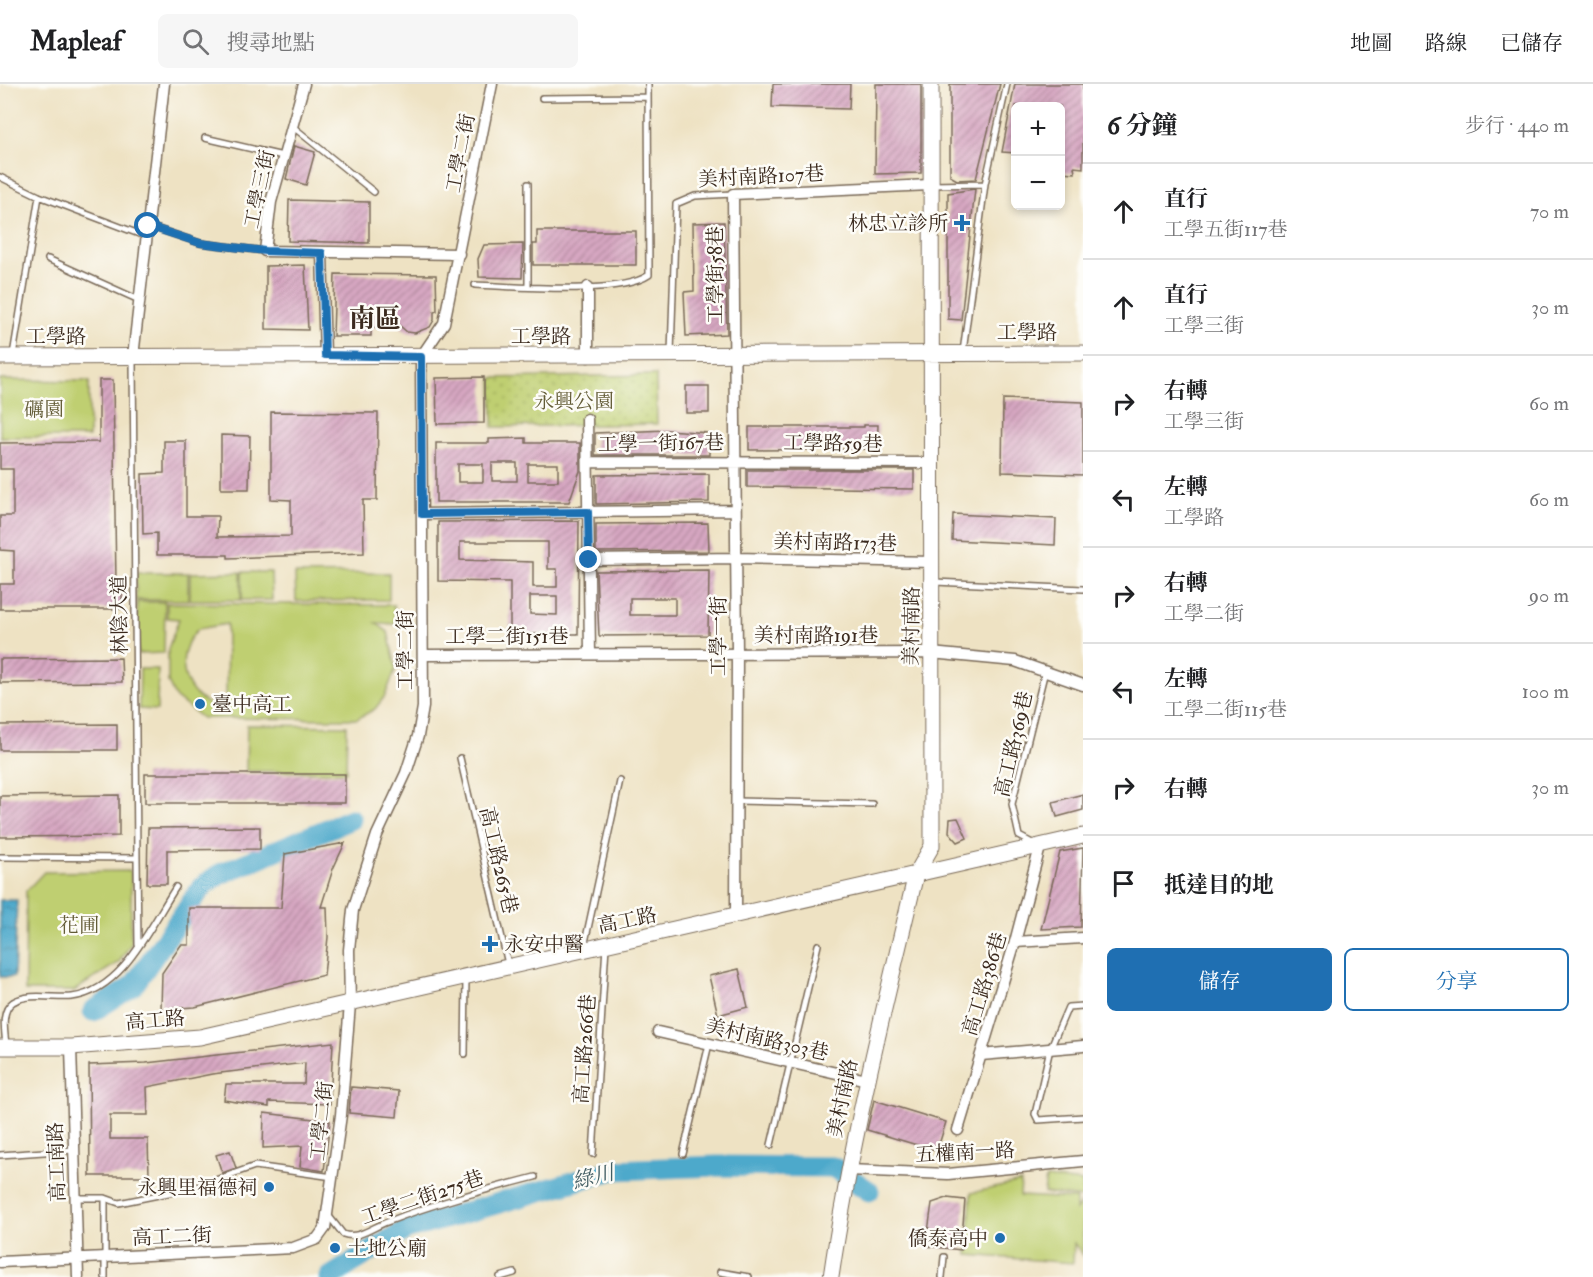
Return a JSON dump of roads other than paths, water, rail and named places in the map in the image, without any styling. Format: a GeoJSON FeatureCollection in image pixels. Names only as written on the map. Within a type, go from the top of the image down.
{"type":"FeatureCollection","features":[{"type":"Feature","properties":{"kind":"street"},"geometry":{"type":"LineString","coordinates":[[132,364],[164,84]]}},
{"type":"Feature","properties":{"kind":"street","name":"工學三街"},"geometry":{"type":"LineString","coordinates":[[304,84],[271,202],[265,251],[459,254]]}},
{"type":"Feature","properties":{"kind":"street","name":"工學二街"},"geometry":{"type":"LineString","coordinates":[[328,1215],[350,1004],[349,950],[353,910],[377,835],[406,773],[418,736],[423,707],[421,357],[444,323],[492,84]]}},
{"type":"Feature","properties":{"kind":"street","name":"美村南路"},"geometry":{"type":"LineString","coordinates":[[831,1277],[844,1190],[867,1080],[916,874],[932,846],[931,84]]}},
{"type":"Feature","properties":{"kind":"street","name":"美村南路107巷"},"geometry":{"type":"LineString","coordinates":[[733,194],[930,185]]}},
{"type":"Feature","properties":{"kind":"street","name":"工學街58巷"},"geometry":{"type":"LineString","coordinates":[[733,194],[733,355]]}},
{"type":"Feature","properties":{"kind":"street"},"geometry":{"type":"LineString","coordinates":[[322,253],[325,355]]}},
{"type":"Feature","properties":{"kind":"street"},"geometry":{"type":"LineString","coordinates":[[588,287],[588,357]]}},
{"type":"Feature","properties":{"kind":"street","name":"工學路"},"geometry":{"type":"LineString","coordinates":[[6,357],[132,364],[325,355],[588,357],[1083,353]]}},
{"type":"Feature","properties":{"kind":"street","name":"工學一街"},"geometry":{"type":"LineString","coordinates":[[733,355],[737,653],[736,917]]}},
{"type":"Feature","properties":{"kind":"street"},"geometry":{"type":"LineString","coordinates":[[587,419],[590,654]]}},
{"type":"Feature","properties":{"kind":"street","name":"工學路59巷"},"geometry":{"type":"LineString","coordinates":[[734,460],[932,463]]}},
{"type":"Feature","properties":{"kind":"street","name":"工學一街167巷"},"geometry":{"type":"LineString","coordinates":[[588,462],[734,460]]}},
{"type":"Feature","properties":{"kind":"street"},"geometry":{"type":"LineString","coordinates":[[422,514],[735,510]]}},
{"type":"Feature","properties":{"kind":"street","name":"美村南路173巷"},"geometry":{"type":"LineString","coordinates":[[589,560],[736,558],[933,562]]}},
{"type":"Feature","properties":{"kind":"street","name":"美村南路191巷"},"geometry":{"type":"LineString","coordinates":[[590,654],[931,653],[1015,661],[1083,685]]}},
{"type":"Feature","properties":{"kind":"street","name":"工學二街151巷"},"geometry":{"type":"LineString","coordinates":[[424,655],[590,654]]}},
{"type":"Feature","properties":{"kind":"street","name":"高工路"},"geometry":{"type":"LineString","coordinates":[[3,1047],[71,1047],[200,1037],[509,969],[916,874],[1040,848],[1083,836]]}},
{"type":"Feature","properties":{"kind":"street","name":"高工路386巷"},"geometry":{"type":"LineString","coordinates":[[958,1130],[1016,942],[1040,848]]}},
{"type":"Feature","properties":{"kind":"street"},"geometry":{"type":"LineString","coordinates":[[1016,942],[1083,938]]}},
{"type":"Feature","properties":{"kind":"street","name":"美村南路303巷"},"geometry":{"type":"LineString","coordinates":[[658,1032],[867,1080]]}},
{"type":"Feature","properties":{"kind":"street"},"geometry":{"type":"LineString","coordinates":[[981,1055],[1083,1046]]}},
{"type":"Feature","properties":{"kind":"street","name":"高工南路"},"geometry":{"type":"LineString","coordinates":[[71,1047],[78,1277]]}},
{"type":"Feature","properties":{"kind":"street","name":"五權南一路"},"geometry":{"type":"LineString","coordinates":[[850,1164],[948,1174],[1083,1161]]}},
{"type":"Feature","properties":{"kind":"street","name":"高工二街"},"geometry":{"type":"LineString","coordinates":[[0,1262],[293,1248],[317,1239],[325,1228],[328,1215]]}},
{"type":"Feature","properties":{"kind":"lane"},"geometry":{"type":"LineString","coordinates":[[475,285],[588,287],[638,282],[649,275],[648,84]]}},
{"type":"Feature","properties":{"kind":"lane"},"geometry":{"type":"LineString","coordinates":[[963,353],[985,184],[1007,84]]}},
{"type":"Feature","properties":{"kind":"lane"},"geometry":{"type":"LineString","coordinates":[[542,98],[648,97]]}},
{"type":"Feature","properties":{"kind":"lane"},"geometry":{"type":"LineString","coordinates":[[292,126],[374,192]]}},
{"type":"Feature","properties":{"kind":"lane"},"geometry":{"type":"LineString","coordinates":[[205,138],[284,156]]}},
{"type":"Feature","properties":{"kind":"lane"},"geometry":{"type":"LineString","coordinates":[[0,177],[39,195],[148,232],[200,243],[265,251]]}},
{"type":"Feature","properties":{"kind":"lane"},"geometry":{"type":"LineString","coordinates":[[528,184],[528,286]]}},
{"type":"Feature","properties":{"kind":"lane"},"geometry":{"type":"LineString","coordinates":[[930,185],[985,184]]}},
{"type":"Feature","properties":{"kind":"lane","name":"美村南路107巷"},"geometry":{"type":"LineString","coordinates":[[671,356],[676,204],[695,196],[733,194]]}},
{"type":"Feature","properties":{"kind":"lane"},"geometry":{"type":"LineString","coordinates":[[6,357],[39,195]]}},
{"type":"Feature","properties":{"kind":"lane"},"geometry":{"type":"LineString","coordinates":[[48,259],[139,300]]}},
{"type":"Feature","properties":{"kind":"lane","name":"林陰大道"},"geometry":{"type":"LineString","coordinates":[[132,364],[138,946]]}},
{"type":"Feature","properties":{"kind":"lane"},"geometry":{"type":"LineString","coordinates":[[933,582],[1083,589]]}},
{"type":"Feature","properties":{"kind":"lane","name":"高工路369巷"},"geometry":{"type":"LineString","coordinates":[[1040,848],[1019,836],[1012,804],[1045,670]]}},
{"type":"Feature","properties":{"kind":"lane","name":"高工路265巷"},"geometry":{"type":"LineString","coordinates":[[460,758],[509,969]]}},
{"type":"Feature","properties":{"kind":"lane"},"geometry":{"type":"LineString","coordinates":[[583,951],[620,781]]}},
{"type":"Feature","properties":{"kind":"lane"},"geometry":{"type":"LineString","coordinates":[[736,801],[872,804]]}},
{"type":"Feature","properties":{"kind":"lane"},"geometry":{"type":"LineString","coordinates":[[0,857],[137,858]]}},
{"type":"Feature","properties":{"kind":"lane"},"geometry":{"type":"LineString","coordinates":[[3,1047],[5,1014],[12,1003],[21,999],[86,994],[103,985],[122,968],[176,888]]}},
{"type":"Feature","properties":{"kind":"lane"},"geometry":{"type":"LineString","coordinates":[[771,1145],[818,945]]}},
{"type":"Feature","properties":{"kind":"lane","name":"高工路266巷"},"geometry":{"type":"LineString","coordinates":[[592,1154],[606,946]]}},
{"type":"Feature","properties":{"kind":"lane"},"geometry":{"type":"LineString","coordinates":[[465,1054],[466,978]]}},
{"type":"Feature","properties":{"kind":"lane"},"geometry":{"type":"LineString","coordinates":[[1083,1006],[1068,1007],[1050,1049],[1035,1114],[1038,1120],[1083,1117]]}},
{"type":"Feature","properties":{"kind":"lane"},"geometry":{"type":"LineString","coordinates":[[683,1154],[709,1044]]}},
{"type":"Feature","properties":{"kind":"lane"},"geometry":{"type":"LineString","coordinates":[[0,1155],[73,1150]]}},
{"type":"Feature","properties":{"kind":"lane"},"geometry":{"type":"LineString","coordinates":[[75,1198],[105,1198],[119,1203],[193,1188],[255,1166],[333,1177]]}},
{"type":"Feature","properties":{"kind":"lane","name":"工學二街275巷"},"geometry":{"type":"LineString","coordinates":[[328,1215],[343,1234],[357,1235],[403,1215],[451,1199],[535,1177]]}},
{"type":"Feature","properties":{"kind":"lane"},"geometry":{"type":"LineString","coordinates":[[105,1198],[105,1277]]}},
{"type":"Feature","properties":{"kind":"lane"},"geometry":{"type":"LineString","coordinates":[[942,1277],[944,1257]]}},
{"type":"Feature","properties":{"kind":"lane"},"geometry":{"type":"LineString","coordinates":[[720,1272],[748,1277]]}},
{"type":"Feature","properties":{"kind":"lane"},"geometry":{"type":"LineString","coordinates":[[500,1277],[514,1273]]}},
{"type":"Feature","properties":{"kind":"water"},"geometry":{"type":"Polygon","coordinates":[[[0,900],[17,900],[14,977],[0,977],[0,900]]]}},
{"type":"Feature","properties":{"kind":"waterway"},"geometry":{"type":"LineString","coordinates":[[93,1011],[133,986],[202,887],[220,874],[351,819]]}},
{"type":"Feature","properties":{"kind":"waterway","name":"綠川"},"geometry":{"type":"LineString","coordinates":[[330,1277],[405,1230],[614,1170],[717,1166],[833,1167],[869,1191]]}},
{"type":"Feature","properties":{"kind":"place","name":"林忠立診所"},"geometry":{"type":"Point","coordinates":[962,223]}},
{"type":"Feature","properties":{"kind":"place","name":"臺中高工"},"geometry":{"type":"Point","coordinates":[200,704]}},
{"type":"Feature","properties":{"kind":"place","name":"永安中醫"},"geometry":{"type":"Point","coordinates":[490,944]}},
{"type":"Feature","properties":{"kind":"place","name":"永興里福德祠"},"geometry":{"type":"Point","coordinates":[269,1187]}},
{"type":"Feature","properties":{"kind":"place","name":"僑泰高中"},"geometry":{"type":"Point","coordinates":[1000,1238]}},
{"type":"Feature","properties":{"kind":"place","name":"土地公廟"},"geometry":{"type":"Point","coordinates":[335,1248]}},
{"type":"Feature","properties":{"kind":"district","name":"南區"},"geometry":{"type":"Point","coordinates":[375,318]}},
{"type":"Feature","properties":{"kind":"park label","name":"永興公園"},"geometry":{"type":"Point","coordinates":[574,401]}},
{"type":"Feature","properties":{"kind":"park label","name":"礪園"},"geometry":{"type":"Point","coordinates":[44,409]}},
{"type":"Feature","properties":{"kind":"park label","name":"花圃"},"geometry":{"type":"Point","coordinates":[79,925]}}]}
